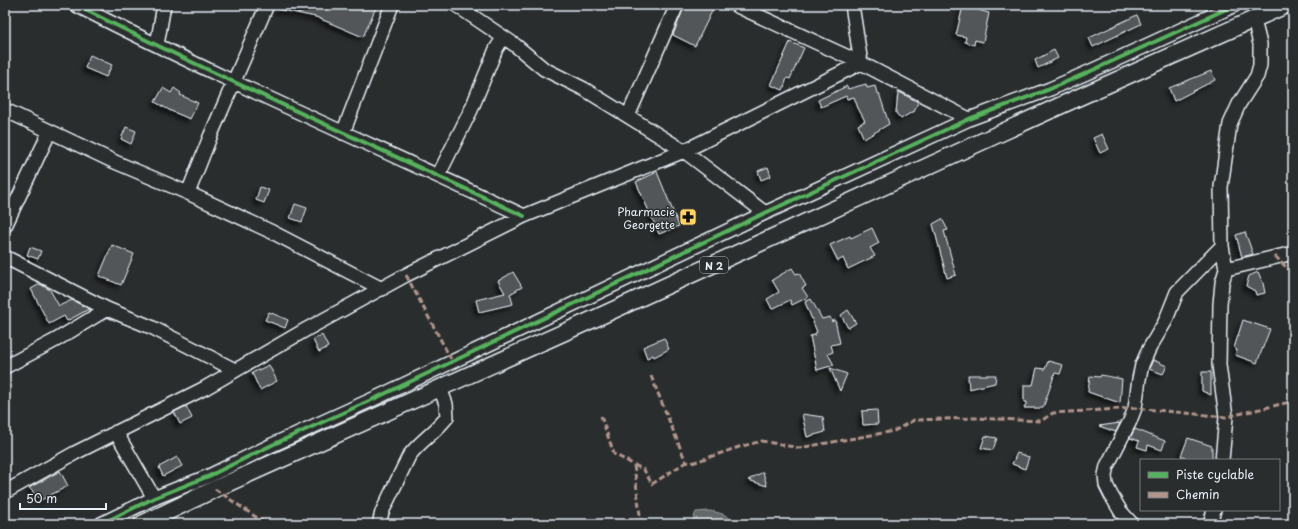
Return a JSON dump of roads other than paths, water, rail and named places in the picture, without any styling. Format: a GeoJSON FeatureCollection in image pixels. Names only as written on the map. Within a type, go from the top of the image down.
{"type":"FeatureCollection","features":[{"type":"Feature","properties":{"kind":"main road","name":"N 2"},"geometry":{"type":"LineString","coordinates":[[142,524],[215,489],[764,242],[1077,98],[1286,5]]}},
{"type":"Feature","properties":{"kind":"street"},"geometry":{"type":"LineString","coordinates":[[76,5],[297,113],[524,216]]}},
{"type":"Feature","properties":{"kind":"street"},"geometry":{"type":"LineString","coordinates":[[157,45],[164,5]]}},
{"type":"Feature","properties":{"kind":"street"},"geometry":{"type":"LineString","coordinates":[[188,193],[210,136],[267,5]]}},
{"type":"Feature","properties":{"kind":"street"},"geometry":{"type":"LineString","coordinates":[[343,133],[392,5]]}},
{"type":"Feature","properties":{"kind":"street"},"geometry":{"type":"LineString","coordinates":[[456,5],[515,45],[544,69],[584,89],[684,151],[765,213]]}},
{"type":"Feature","properties":{"kind":"street"},"geometry":{"type":"LineString","coordinates":[[628,116],[677,5]]}},
{"type":"Feature","properties":{"kind":"street"},"geometry":{"type":"LineString","coordinates":[[735,5],[861,63],[969,120]]}},
{"type":"Feature","properties":{"kind":"street"},"geometry":{"type":"LineString","coordinates":[[852,5],[861,63]]}},
{"type":"Feature","properties":{"kind":"street"},"geometry":{"type":"LineString","coordinates":[[102,524],[154,498],[209,476],[272,445],[380,396],[765,213],[969,120],[1050,89],[1215,9],[1235,5]]}},
{"type":"Feature","properties":{"kind":"street"},"geometry":{"type":"LineString","coordinates":[[1215,9],[1221,35]]}},
{"type":"Feature","properties":{"kind":"street"},"geometry":{"type":"LineString","coordinates":[[1222,459],[1226,417],[1220,365],[1220,304],[1222,283],[1226,269],[1222,246],[1221,187],[1230,124],[1239,104],[1255,81],[1260,65],[1260,44],[1254,20]]}},
{"type":"Feature","properties":{"kind":"street"},"geometry":{"type":"LineString","coordinates":[[438,176],[471,110],[496,49],[504,38]]}},
{"type":"Feature","properties":{"kind":"street"},"geometry":{"type":"LineString","coordinates":[[5,492],[75,453],[205,388],[406,275],[524,216],[684,151],[861,63]]}},
{"type":"Feature","properties":{"kind":"street"},"geometry":{"type":"LineString","coordinates":[[5,110],[115,162],[188,193],[272,232],[382,289]]}},
{"type":"Feature","properties":{"kind":"street"},"geometry":{"type":"LineString","coordinates":[[5,226],[50,131]]}},
{"type":"Feature","properties":{"kind":"street"},"geometry":{"type":"LineString","coordinates":[[1132,524],[1121,512],[1108,490],[1105,475],[1107,466],[1135,408],[1142,365],[1149,349],[1165,322],[1175,296],[1222,246]]}},
{"type":"Feature","properties":{"kind":"street"},"geometry":{"type":"LineString","coordinates":[[1226,269],[1293,253]]}},
{"type":"Feature","properties":{"kind":"street"},"geometry":{"type":"LineString","coordinates":[[5,257],[107,309],[157,330],[235,370]]}},
{"type":"Feature","properties":{"kind":"street"},"geometry":{"type":"LineString","coordinates":[[5,367],[56,340],[107,309]]}},
{"type":"Feature","properties":{"kind":"street"},"geometry":{"type":"LineString","coordinates":[[379,524],[382,512],[409,456],[414,449],[437,429],[447,417],[446,404],[440,388]]}},
{"type":"Feature","properties":{"kind":"street"},"geometry":{"type":"LineString","coordinates":[[116,432],[154,498]]}},
{"type":"Feature","properties":{"kind":"street"},"geometry":{"type":"LineString","coordinates":[[1210,524],[1214,511]]}},
{"type":"Feature","properties":{"kind":"place","name":"Pharmacie Georgette"},"geometry":{"type":"Point","coordinates":[688,217]}}]}
